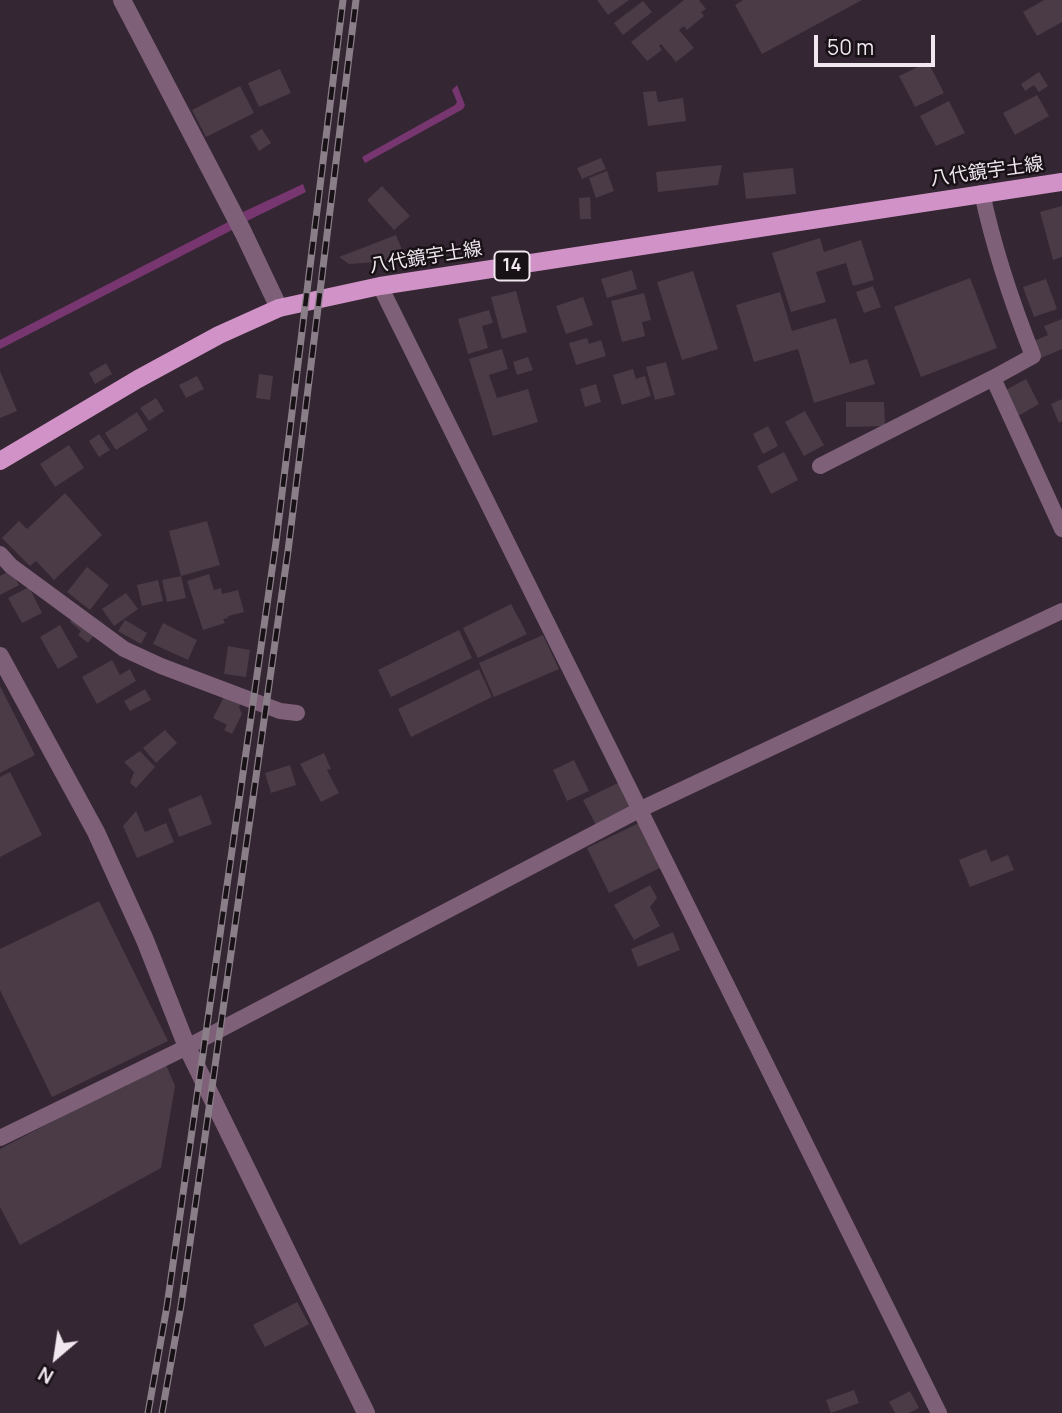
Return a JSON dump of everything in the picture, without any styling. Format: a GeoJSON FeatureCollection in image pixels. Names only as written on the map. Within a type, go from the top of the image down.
{"type":"FeatureCollection","features":[{"type":"Feature","properties":{"kind":"main road","name":"八代鏡宇土線"},"geometry":{"type":"LineString","coordinates":[[0,461],[149,373],[219,335],[279,308],[380,286],[1062,182]]}},
{"type":"Feature","properties":{"kind":"street"},"geometry":{"type":"LineString","coordinates":[[122,0],[243,232],[279,308]]}},
{"type":"Feature","properties":{"kind":"street"},"geometry":{"type":"LineString","coordinates":[[820,466],[1033,356],[1016,314],[982,194]]}},
{"type":"Feature","properties":{"kind":"street"},"geometry":{"type":"LineString","coordinates":[[380,286],[939,1413]]}},
{"type":"Feature","properties":{"kind":"street"},"geometry":{"type":"LineString","coordinates":[[993,378],[1062,528]]}},
{"type":"Feature","properties":{"kind":"street"},"geometry":{"type":"LineString","coordinates":[[0,554],[11,566],[124,649],[161,666],[280,711],[297,713]]}},
{"type":"Feature","properties":{"kind":"street"},"geometry":{"type":"LineString","coordinates":[[0,1138],[187,1047],[641,809],[1062,611]]}},
{"type":"Feature","properties":{"kind":"street"},"geometry":{"type":"LineString","coordinates":[[0,656],[96,832],[145,940],[187,1047],[366,1413]]}},
{"type":"Feature","properties":{"kind":"shaded area"},"geometry":{"type":"Polygon","coordinates":[[[457,85],[465,105],[463,109],[365,163],[362,157],[455,105],[457,102],[452,90],[457,85]]]}},
{"type":"Feature","properties":{"kind":"shaded area"},"geometry":{"type":"Polygon","coordinates":[[[303,184],[306,192],[247,221],[243,212],[303,184]]]}},
{"type":"Feature","properties":{"kind":"shaded area"},"geometry":{"type":"Polygon","coordinates":[[[230,221],[234,229],[0,349],[0,340],[230,221]]]}},
{"type":"Feature","properties":{"kind":"building"},"geometry":{"type":"Polygon","coordinates":[[[597,0],[629,0],[608,15],[597,0]]]}},
{"type":"Feature","properties":{"kind":"building"},"geometry":{"type":"Polygon","coordinates":[[[684,0],[699,0],[706,9],[701,12],[704,16],[687,30],[684,26],[679,30],[694,48],[676,62],[661,44],[659,46],[662,50],[647,61],[631,42],[684,0]]]}},
{"type":"Feature","properties":{"kind":"building"},"geometry":{"type":"Polygon","coordinates":[[[743,0],[862,0],[762,54],[735,5],[743,0]]]}},
{"type":"Feature","properties":{"kind":"building"},"geometry":{"type":"Polygon","coordinates":[[[1044,0],[1062,0],[1062,22],[1037,36],[1023,12],[1044,0]]]}},
{"type":"Feature","properties":{"kind":"building"},"geometry":{"type":"Polygon","coordinates":[[[643,1],[652,12],[623,35],[614,23],[643,1]]]}},
{"type":"Feature","properties":{"kind":"building"},"geometry":{"type":"Polygon","coordinates":[[[928,62],[944,93],[915,107],[899,76],[928,62]]]}},
{"type":"Feature","properties":{"kind":"building"},"geometry":{"type":"Polygon","coordinates":[[[280,69],[291,93],[259,107],[248,83],[280,69]]]}},
{"type":"Feature","properties":{"kind":"building"},"geometry":{"type":"Polygon","coordinates":[[[1039,72],[1048,86],[1039,92],[1034,85],[1025,91],[1021,84],[1039,72]]]}},
{"type":"Feature","properties":{"kind":"building"},"geometry":{"type":"Polygon","coordinates":[[[240,86],[254,113],[206,137],[192,110],[240,86]]]}},
{"type":"Feature","properties":{"kind":"building"},"geometry":{"type":"Polygon","coordinates":[[[656,91],[658,102],[683,98],[686,121],[648,126],[643,92],[656,91]]]}},
{"type":"Feature","properties":{"kind":"building"},"geometry":{"type":"Polygon","coordinates":[[[1037,95],[1049,116],[1015,135],[1003,113],[1037,95]]]}},
{"type":"Feature","properties":{"kind":"building"},"geometry":{"type":"Polygon","coordinates":[[[949,101],[965,133],[936,146],[920,116],[949,101]]]}},
{"type":"Feature","properties":{"kind":"building"},"geometry":{"type":"Polygon","coordinates":[[[262,129],[271,143],[259,151],[250,136],[262,129]]]}},
{"type":"Feature","properties":{"kind":"building"},"geometry":{"type":"Polygon","coordinates":[[[601,158],[606,169],[582,179],[577,168],[601,158]]]}},
{"type":"Feature","properties":{"kind":"building"},"geometry":{"type":"Polygon","coordinates":[[[722,165],[718,185],[658,192],[656,172],[722,165]]]}},
{"type":"Feature","properties":{"kind":"building"},"geometry":{"type":"Polygon","coordinates":[[[793,168],[796,194],[746,199],[743,173],[793,168]]]}},
{"type":"Feature","properties":{"kind":"building"},"geometry":{"type":"Polygon","coordinates":[[[607,171],[614,191],[596,198],[589,178],[607,171]]]}},
{"type":"Feature","properties":{"kind":"building"},"geometry":{"type":"Polygon","coordinates":[[[382,186],[410,216],[394,230],[367,200],[382,186]]]}},
{"type":"Feature","properties":{"kind":"building"},"geometry":{"type":"Polygon","coordinates":[[[590,197],[591,219],[580,219],[579,198],[590,197]]]}},
{"type":"Feature","properties":{"kind":"building"},"geometry":{"type":"Polygon","coordinates":[[[1062,206],[1062,257],[1053,260],[1040,212],[1062,206]]]}},
{"type":"Feature","properties":{"kind":"building"},"geometry":{"type":"Polygon","coordinates":[[[396,235],[403,252],[391,261],[349,264],[339,257],[396,235]]]}},
{"type":"Feature","properties":{"kind":"building"},"geometry":{"type":"Polygon","coordinates":[[[820,238],[824,252],[861,240],[874,280],[853,286],[846,263],[816,272],[826,302],[791,312],[772,253],[820,238]]]}},
{"type":"Feature","properties":{"kind":"building"},"geometry":{"type":"Polygon","coordinates":[[[632,270],[637,289],[607,298],[601,279],[632,270]]]}},
{"type":"Feature","properties":{"kind":"building"},"geometry":{"type":"Polygon","coordinates":[[[693,271],[718,349],[682,360],[657,282],[693,271]]]}},
{"type":"Feature","properties":{"kind":"building"},"geometry":{"type":"Polygon","coordinates":[[[970,278],[997,348],[921,377],[894,307],[970,278]]]}},
{"type":"Feature","properties":{"kind":"building"},"geometry":{"type":"Polygon","coordinates":[[[1046,279],[1057,309],[1034,317],[1023,287],[1046,279]]]}},
{"type":"Feature","properties":{"kind":"building"},"geometry":{"type":"Polygon","coordinates":[[[873,286],[881,307],[864,313],[856,292],[873,286]]]}},
{"type":"Feature","properties":{"kind":"building"},"geometry":{"type":"Polygon","coordinates":[[[516,291],[527,332],[502,339],[491,297],[516,291]]]}},
{"type":"Feature","properties":{"kind":"building"},"geometry":{"type":"Polygon","coordinates":[[[780,292],[792,331],[836,318],[850,364],[867,359],[875,384],[814,403],[798,349],[754,362],[736,305],[780,292]]]}},
{"type":"Feature","properties":{"kind":"building"},"geometry":{"type":"Polygon","coordinates":[[[644,293],[651,320],[642,322],[645,336],[622,342],[611,301],[644,293]]]}},
{"type":"Feature","properties":{"kind":"building"},"geometry":{"type":"Polygon","coordinates":[[[583,297],[593,325],[566,334],[556,306],[583,297]]]}},
{"type":"Feature","properties":{"kind":"building"},"geometry":{"type":"Polygon","coordinates":[[[489,310],[493,323],[482,326],[488,348],[468,354],[458,319],[489,310]]]}},
{"type":"Feature","properties":{"kind":"building"},"geometry":{"type":"Polygon","coordinates":[[[1062,319],[1062,349],[1041,358],[1034,341],[1048,335],[1044,326],[1062,319]]]}},
{"type":"Feature","properties":{"kind":"building"},"geometry":{"type":"Polygon","coordinates":[[[587,338],[589,344],[601,340],[606,356],[576,365],[569,343],[587,338]]]}},
{"type":"Feature","properties":{"kind":"building"},"geometry":{"type":"Polygon","coordinates":[[[502,349],[508,369],[489,375],[497,398],[528,389],[538,422],[493,436],[469,359],[502,349]]]}},
{"type":"Feature","properties":{"kind":"building"},"geometry":{"type":"Polygon","coordinates":[[[528,357],[533,370],[517,375],[513,362],[528,357]]]}},
{"type":"Feature","properties":{"kind":"building"},"geometry":{"type":"Polygon","coordinates":[[[666,362],[675,395],[655,400],[646,367],[666,362]]]}},
{"type":"Feature","properties":{"kind":"building"},"geometry":{"type":"Polygon","coordinates":[[[106,363],[112,374],[95,384],[89,373],[106,363]]]}},
{"type":"Feature","properties":{"kind":"building"},"geometry":{"type":"Polygon","coordinates":[[[633,369],[636,379],[645,376],[651,396],[622,405],[613,375],[633,369]]]}},
{"type":"Feature","properties":{"kind":"building"},"geometry":{"type":"Polygon","coordinates":[[[0,371],[17,411],[0,418],[0,371]]]}},
{"type":"Feature","properties":{"kind":"building"},"geometry":{"type":"Polygon","coordinates":[[[259,374],[273,376],[270,400],[256,398],[259,374]]]}},
{"type":"Feature","properties":{"kind":"building"},"geometry":{"type":"Polygon","coordinates":[[[197,376],[204,389],[186,398],[179,385],[197,376]]]}},
{"type":"Feature","properties":{"kind":"building"},"geometry":{"type":"Polygon","coordinates":[[[1026,379],[1039,404],[1018,416],[1004,391],[1026,379]]]}},
{"type":"Feature","properties":{"kind":"building"},"geometry":{"type":"Polygon","coordinates":[[[596,384],[601,402],[585,407],[580,389],[596,384]]]}},
{"type":"Feature","properties":{"kind":"building"},"geometry":{"type":"Polygon","coordinates":[[[156,398],[164,411],[149,421],[140,408],[156,398]]]}},
{"type":"Feature","properties":{"kind":"building"},"geometry":{"type":"Polygon","coordinates":[[[1062,399],[1062,421],[1059,423],[1051,404],[1062,399]]]}},
{"type":"Feature","properties":{"kind":"building"},"geometry":{"type":"Polygon","coordinates":[[[846,402],[884,402],[885,426],[846,427],[846,402]]]}},
{"type":"Feature","properties":{"kind":"building"},"geometry":{"type":"Polygon","coordinates":[[[805,411],[824,445],[804,456],[785,422],[805,411]]]}},
{"type":"Feature","properties":{"kind":"building"},"geometry":{"type":"Polygon","coordinates":[[[137,412],[148,430],[116,450],[105,433],[137,412]]]}},
{"type":"Feature","properties":{"kind":"building"},"geometry":{"type":"Polygon","coordinates":[[[768,426],[778,446],[763,454],[753,434],[768,426]]]}},
{"type":"Feature","properties":{"kind":"building"},"geometry":{"type":"Polygon","coordinates":[[[99,434],[110,450],[99,457],[89,441],[99,434]]]}},
{"type":"Feature","properties":{"kind":"building"},"geometry":{"type":"Polygon","coordinates":[[[69,445],[84,468],[55,487],[40,464],[69,445]]]}},
{"type":"Feature","properties":{"kind":"building"},"geometry":{"type":"Polygon","coordinates":[[[784,452],[798,480],[771,494],[757,466],[784,452]]]}},
{"type":"Feature","properties":{"kind":"building"},"geometry":{"type":"Polygon","coordinates":[[[65,493],[102,535],[54,580],[36,561],[30,566],[2,538],[19,521],[27,529],[65,493]]]}},
{"type":"Feature","properties":{"kind":"building"},"geometry":{"type":"Polygon","coordinates":[[[207,521],[220,565],[181,576],[169,531],[207,521]]]}},
{"type":"Feature","properties":{"kind":"building"},"geometry":{"type":"Polygon","coordinates":[[[87,567],[109,585],[90,610],[67,592],[87,567]]]}},
{"type":"Feature","properties":{"kind":"building"},"geometry":{"type":"Polygon","coordinates":[[[11,570],[19,585],[0,595],[0,576],[11,570]]]}},
{"type":"Feature","properties":{"kind":"building"},"geometry":{"type":"Polygon","coordinates":[[[209,574],[214,590],[221,588],[222,594],[238,590],[244,612],[228,616],[223,619],[225,623],[203,630],[187,581],[209,574]]]}},
{"type":"Feature","properties":{"kind":"building"},"geometry":{"type":"Polygon","coordinates":[[[181,576],[186,598],[167,602],[162,580],[181,576]]]}},
{"type":"Feature","properties":{"kind":"building"},"geometry":{"type":"Polygon","coordinates":[[[158,580],[163,601],[142,606],[137,585],[158,580]]]}},
{"type":"Feature","properties":{"kind":"building"},"geometry":{"type":"Polygon","coordinates":[[[29,587],[42,613],[22,623],[8,598],[29,587]]]}},
{"type":"Feature","properties":{"kind":"building"},"geometry":{"type":"Polygon","coordinates":[[[126,593],[138,609],[114,626],[102,609],[126,593]]]}},
{"type":"Feature","properties":{"kind":"building"},"geometry":{"type":"Polygon","coordinates":[[[511,604],[527,634],[478,658],[463,628],[511,604]]]}},
{"type":"Feature","properties":{"kind":"building"},"geometry":{"type":"Polygon","coordinates":[[[73,617],[95,634],[88,643],[78,635],[81,631],[70,622],[73,617]]]}},
{"type":"Feature","properties":{"kind":"building"},"geometry":{"type":"Polygon","coordinates":[[[125,620],[147,633],[141,644],[118,631],[125,620]]]}},
{"type":"Feature","properties":{"kind":"building"},"geometry":{"type":"Polygon","coordinates":[[[163,623],[197,640],[188,660],[153,644],[163,623]]]}},
{"type":"Feature","properties":{"kind":"building"},"geometry":{"type":"Polygon","coordinates":[[[60,625],[78,657],[58,669],[40,637],[60,625]]]}},
{"type":"Feature","properties":{"kind":"building"},"geometry":{"type":"Polygon","coordinates":[[[459,630],[472,658],[391,697],[378,670],[459,630]]]}},
{"type":"Feature","properties":{"kind":"building"},"geometry":{"type":"Polygon","coordinates":[[[543,635],[559,669],[494,697],[479,663],[543,635]]]}},
{"type":"Feature","properties":{"kind":"building"},"geometry":{"type":"Polygon","coordinates":[[[228,646],[250,650],[246,677],[224,674],[228,646]]]}},
{"type":"Feature","properties":{"kind":"building"},"geometry":{"type":"Polygon","coordinates":[[[112,660],[120,675],[130,669],[136,681],[97,704],[82,677],[112,660]]]}},
{"type":"Feature","properties":{"kind":"building"},"geometry":{"type":"Polygon","coordinates":[[[479,669],[492,697],[411,737],[398,709],[479,669]]]}},
{"type":"Feature","properties":{"kind":"building"},"geometry":{"type":"Polygon","coordinates":[[[0,686],[35,755],[0,773],[0,686]]]}},
{"type":"Feature","properties":{"kind":"building"},"geometry":{"type":"Polygon","coordinates":[[[145,689],[151,700],[130,711],[124,701],[145,689]]]}},
{"type":"Feature","properties":{"kind":"building"},"geometry":{"type":"Polygon","coordinates":[[[225,695],[241,704],[239,707],[242,714],[232,734],[224,730],[227,725],[213,718],[225,695]]]}},
{"type":"Feature","properties":{"kind":"building"},"geometry":{"type":"Polygon","coordinates":[[[165,730],[177,743],[156,763],[143,748],[165,730]]]}},
{"type":"Feature","properties":{"kind":"building"},"geometry":{"type":"Polygon","coordinates":[[[140,751],[155,767],[136,788],[130,783],[134,772],[124,762],[140,751]]]}},
{"type":"Feature","properties":{"kind":"building"},"geometry":{"type":"Polygon","coordinates":[[[324,753],[331,769],[327,770],[339,793],[321,802],[300,764],[324,753]]]}},
{"type":"Feature","properties":{"kind":"building"},"geometry":{"type":"Polygon","coordinates":[[[574,760],[589,791],[567,801],[553,770],[574,760]]]}},
{"type":"Feature","properties":{"kind":"building"},"geometry":{"type":"Polygon","coordinates":[[[290,765],[296,785],[271,793],[265,773],[290,765]]]}},
{"type":"Feature","properties":{"kind":"building"},"geometry":{"type":"Polygon","coordinates":[[[10,772],[42,835],[0,857],[0,777],[10,772]]]}},
{"type":"Feature","properties":{"kind":"building"},"geometry":{"type":"Polygon","coordinates":[[[624,780],[636,806],[596,825],[583,800],[624,780]]]}},
{"type":"Feature","properties":{"kind":"building"},"geometry":{"type":"Polygon","coordinates":[[[201,795],[212,824],[179,837],[168,809],[201,795]]]}},
{"type":"Feature","properties":{"kind":"building"},"geometry":{"type":"Polygon","coordinates":[[[136,811],[145,832],[166,823],[174,842],[137,858],[123,826],[136,811]]]}},
{"type":"Feature","properties":{"kind":"building"},"geometry":{"type":"Polygon","coordinates":[[[643,821],[664,866],[609,893],[587,848],[643,821]]]}},
{"type":"Feature","properties":{"kind":"building"},"geometry":{"type":"Polygon","coordinates":[[[986,849],[991,862],[1008,855],[1014,870],[970,887],[959,860],[986,849]]]}},
{"type":"Feature","properties":{"kind":"building"},"geometry":{"type":"Polygon","coordinates":[[[650,885],[657,898],[650,907],[660,926],[634,940],[614,905],[650,885]]]}},
{"type":"Feature","properties":{"kind":"building"},"geometry":{"type":"Polygon","coordinates":[[[99,901],[168,1041],[52,1097],[0,990],[0,949],[99,901]]]}},
{"type":"Feature","properties":{"kind":"building"},"geometry":{"type":"Polygon","coordinates":[[[673,932],[680,950],[638,967],[631,949],[673,932]]]}},
{"type":"Feature","properties":{"kind":"building"},"geometry":{"type":"Polygon","coordinates":[[[165,1062],[175,1086],[161,1168],[20,1245],[0,1207],[0,1149],[165,1062]]]}},
{"type":"Feature","properties":{"kind":"building"},"geometry":{"type":"Polygon","coordinates":[[[297,1302],[309,1324],[265,1347],[253,1325],[297,1302]]]}},
{"type":"Feature","properties":{"kind":"building"},"geometry":{"type":"Polygon","coordinates":[[[854,1390],[859,1403],[831,1413],[826,1400],[854,1390]]]}},
{"type":"Feature","properties":{"kind":"building"},"geometry":{"type":"Polygon","coordinates":[[[910,1391],[919,1408],[909,1413],[895,1413],[889,1402],[910,1391]]]}},
{"type":"Feature","properties":{"kind":"railway"},"geometry":{"type":"LineString","coordinates":[[148,1413],[167,1306],[276,542],[343,0]]}},
{"type":"Feature","properties":{"kind":"railway"},"geometry":{"type":"LineString","coordinates":[[162,1413],[181,1306],[288,551],[356,0]]}}]}
